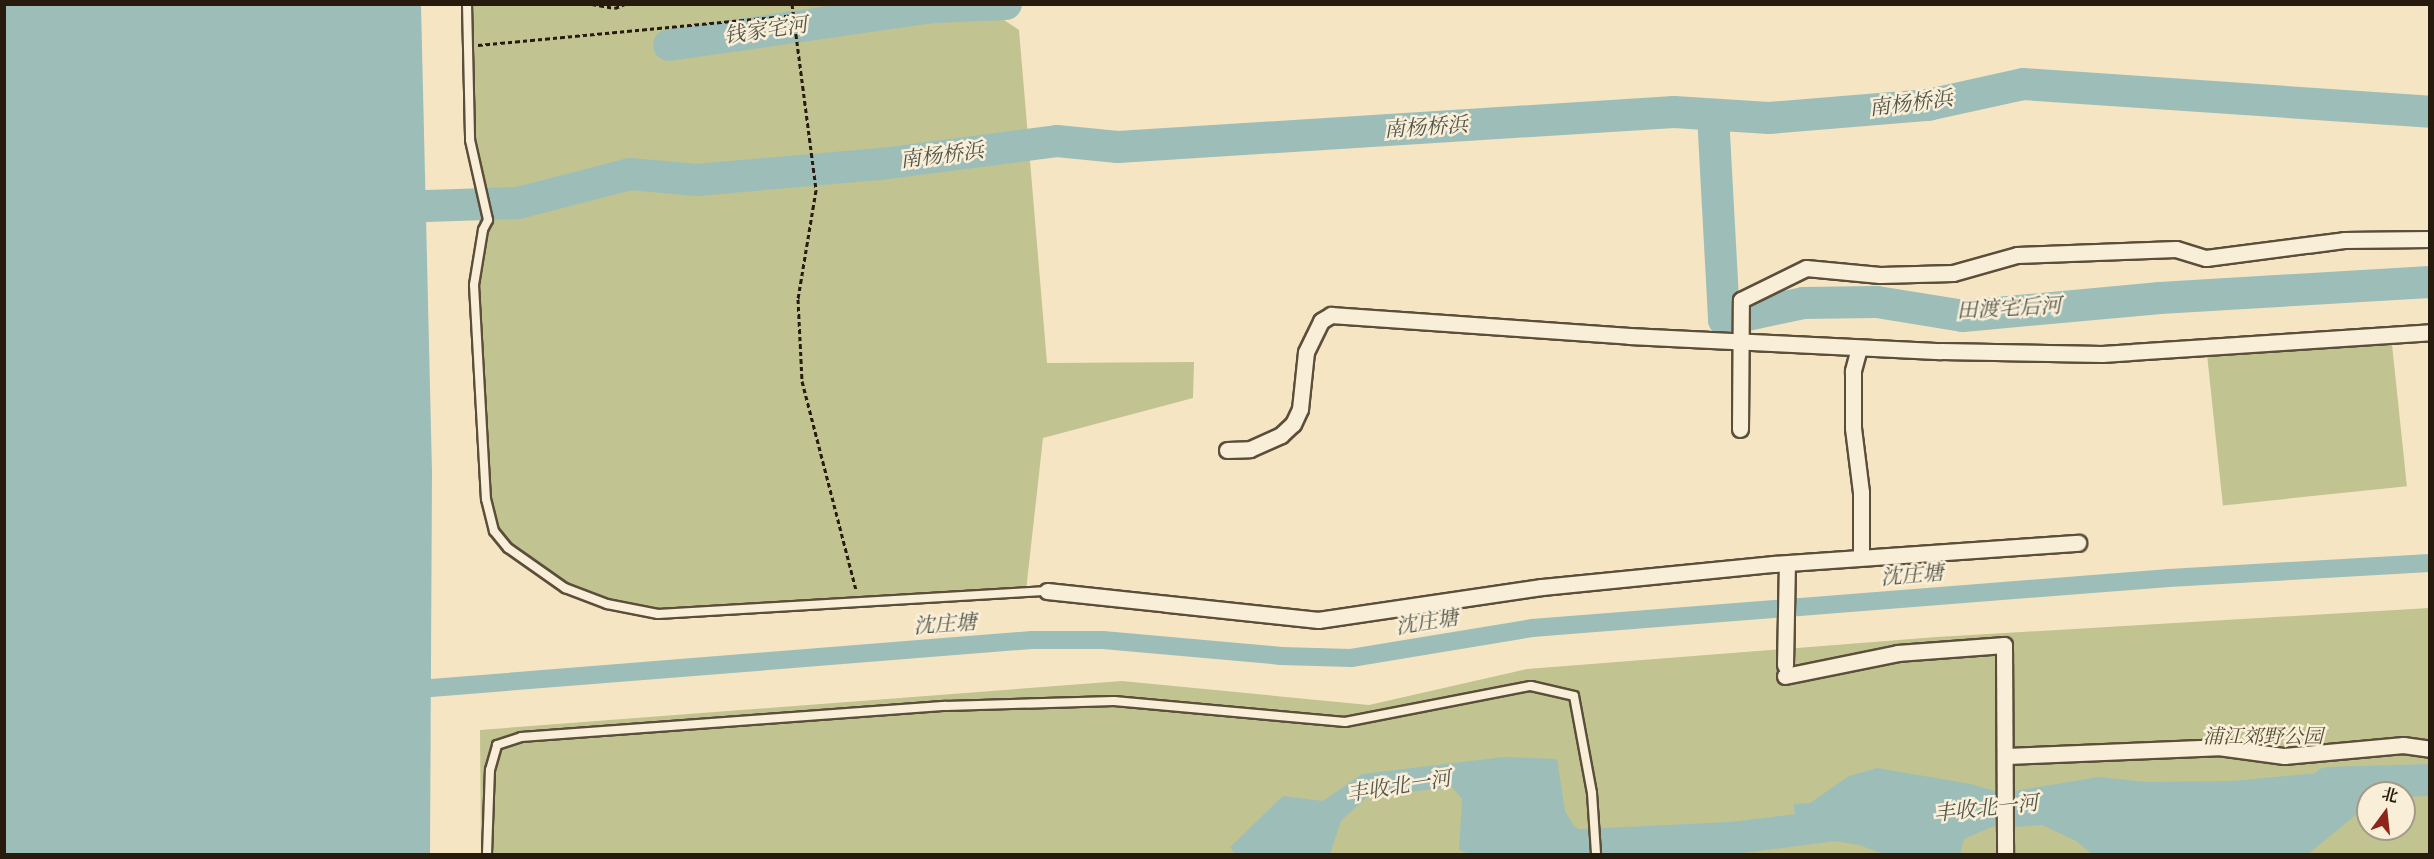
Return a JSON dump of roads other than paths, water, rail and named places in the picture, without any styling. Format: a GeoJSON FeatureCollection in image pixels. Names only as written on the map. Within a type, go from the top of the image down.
{"type":"FeatureCollection","features":[{"type":"Feature","properties":{"kind":"street"},"geometry":{"type":"LineString","coordinates":[[1740,429],[1741,300],[1806,268],[1880,276],[1953,273],[2017,255],[2176,249],[2206,258],[2344,240],[2430,239]]}},
{"type":"Feature","properties":{"kind":"street"},"geometry":{"type":"LineString","coordinates":[[1227,450],[1250,449],[1281,435],[1293,424],[1300,409],[1306,352],[1321,321],[1331,315],[1740,337],[1859,348],[2102,354],[2430,332]]}},
{"type":"Feature","properties":{"kind":"street"},"geometry":{"type":"LineString","coordinates":[[1859,348],[1853,371],[1853,428],[1861,492],[1861,557]]}},
{"type":"Feature","properties":{"kind":"street"},"geometry":{"type":"LineString","coordinates":[[1047,591],[1318,620],[1542,587],[1786,568],[1861,557],[2078,543]]}},
{"type":"Feature","properties":{"kind":"street"},"geometry":{"type":"LineString","coordinates":[[1786,568],[1785,671],[1898,652],[2004,645],[2007,756],[2005,855]]}},
{"type":"Feature","properties":{"kind":"street"},"geometry":{"type":"LineString","coordinates":[[2007,756],[2218,747],[2284,756],[2403,745],[2430,749]]}},
{"type":"Feature","properties":{"kind":"lane"},"geometry":{"type":"LineString","coordinates":[[467,4],[470,140],[480,196],[488,220],[483,230],[474,285],[485,480],[489,518],[508,548],[565,588],[640,612],[1047,591]]}},
{"type":"Feature","properties":{"kind":"lane"},"geometry":{"type":"LineString","coordinates":[[487,855],[490,770],[497,745],[521,737],[946,706],[1114,701],[1345,722],[1531,686],[1574,696],[1592,793],[1596,855]]}},
{"type":"Feature","properties":{"kind":"water"},"geometry":{"type":"Polygon","coordinates":[[[5,4],[421,5],[432,472],[430,854],[5,854],[5,4]]]}},
{"type":"Feature","properties":{"kind":"water"},"geometry":{"type":"Polygon","coordinates":[[[1504,757],[1557,759],[1565,811],[1574,826],[1586,834],[1587,854],[1470,854],[1459,850],[1462,799],[1452,787],[1367,797],[1341,821],[1330,854],[1235,854],[1230,847],[1283,796],[1323,801],[1362,774],[1504,757]]]}},
{"type":"Feature","properties":{"kind":"water"},"geometry":{"type":"Polygon","coordinates":[[[1877,768],[1971,784],[2002,793],[2001,823],[1964,839],[1960,854],[1883,854],[1859,845],[1822,839],[1796,842],[1794,804],[1810,803],[1849,776],[1877,768]]]}},
{"type":"Feature","properties":{"kind":"water"},"geometry":{"type":"Polygon","coordinates":[[[2372,768],[2371,781],[2356,781],[2356,815],[2308,854],[2092,854],[2076,841],[2042,825],[2014,827],[2014,791],[2099,777],[2146,782],[2232,781],[2372,768]]]}},
{"type":"Feature","properties":{"kind":"waterway","name":"钱家宅河"},"geometry":{"type":"LineString","coordinates":[[669,45],[933,7],[1006,4]]}},
{"type":"Feature","properties":{"kind":"waterway","name":"南杨桥浜"},"geometry":{"type":"LineString","coordinates":[[426,206],[518,203],[630,174],[697,180],[881,164],[1057,141],[1118,147],[1674,112],[1769,118],[1928,105],[2023,84],[2430,112]]}},
{"type":"Feature","properties":{"kind":"waterway","name":"田渡宅后河"},"geometry":{"type":"LineString","coordinates":[[1713,115],[1724,320],[1803,303],[1877,302],[1963,316],[2160,298],[2430,282]]}},
{"type":"Feature","properties":{"kind":"waterway","name":"沈庄塘"},"geometry":{"type":"LineString","coordinates":[[431,688],[1032,640],[1103,640],[1281,656],[1351,658],[1532,628],[2169,578],[2430,563]]}},
{"type":"Feature","properties":{"kind":"waterway","name":"丰收北一河"},"geometry":{"type":"LineString","coordinates":[[2328,783],[2430,780]]}},
{"type":"Feature","properties":{"kind":"waterway","name":"丰收北一河"},"geometry":{"type":"LineString","coordinates":[[1545,854],[1561,846],[1732,838],[1837,825]]}},
{"type":"Feature","properties":{"kind":"park label","name":"浦江郊野公园"},"geometry":{"type":"Point","coordinates":[2263,736]}}]}
